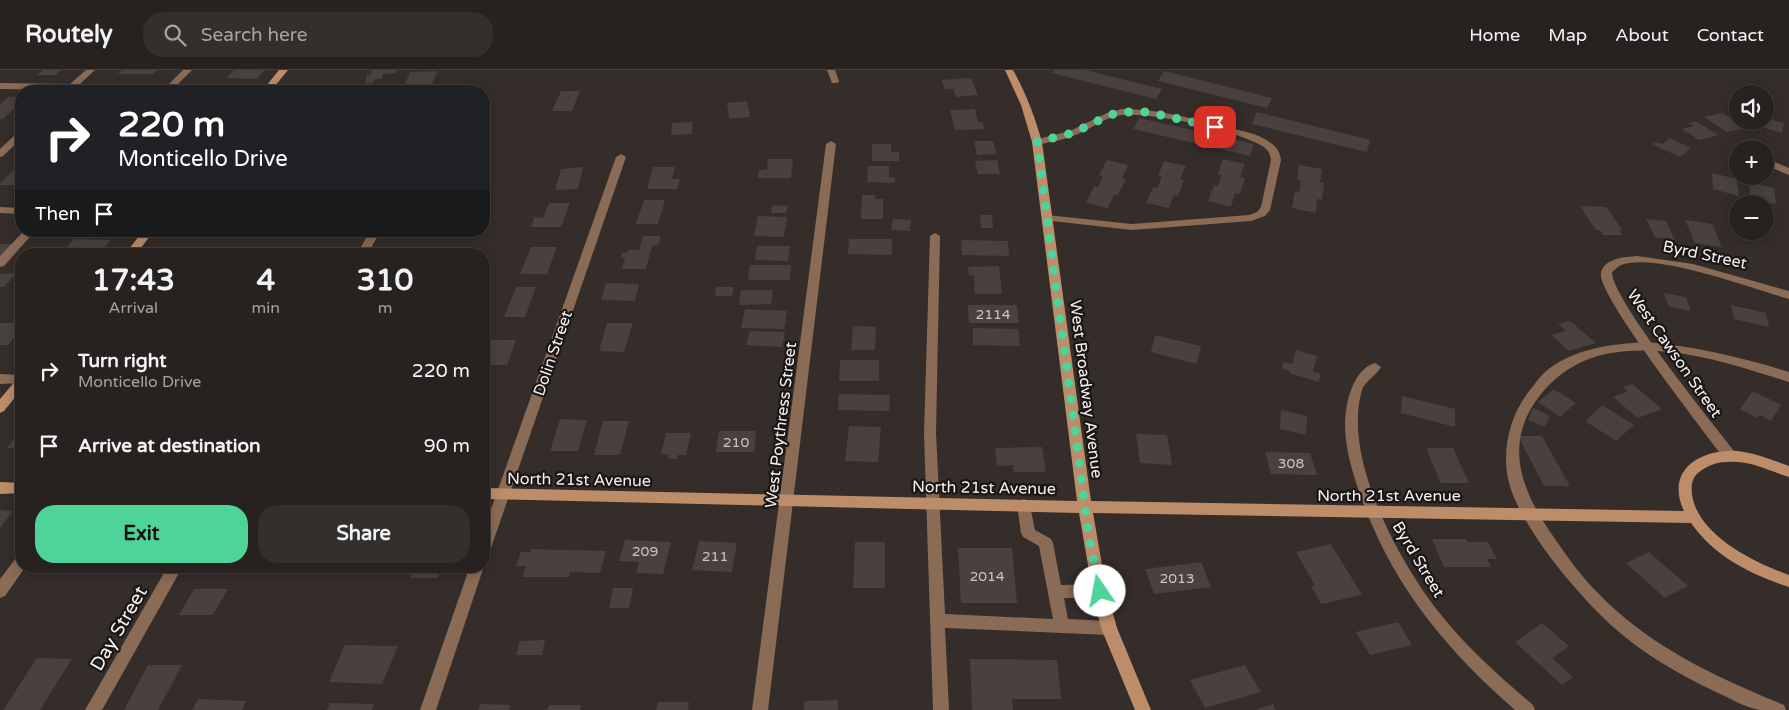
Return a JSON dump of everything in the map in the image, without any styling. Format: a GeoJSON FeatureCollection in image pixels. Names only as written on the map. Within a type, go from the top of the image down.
{"type":"FeatureCollection","features":[{"type":"Feature","properties":{"kind":"street"},"geometry":{"type":"LineString","coordinates":[[74,85],[91,70]]}},
{"type":"Feature","properties":{"kind":"street"},"geometry":{"type":"LineString","coordinates":[[172,85],[188,70]]}},
{"type":"Feature","properties":{"kind":"street"},"geometry":{"type":"LineString","coordinates":[[272,85],[284,70]]}},
{"type":"Feature","properties":{"kind":"street"},"geometry":{"type":"LineString","coordinates":[[831,70],[835,81]]}},
{"type":"Feature","properties":{"kind":"street","name":"West Broadway Avenue"},"geometry":{"type":"LineString","coordinates":[[1009,70],[1031,118],[1037,142],[1090,544],[1110,628],[1143,710]]}},
{"type":"Feature","properties":{"kind":"street"},"geometry":{"type":"LineString","coordinates":[[0,86],[15,87]]}},
{"type":"Feature","properties":{"kind":"street"},"geometry":{"type":"LineString","coordinates":[[1037,142],[1073,133],[1110,115],[1136,111],[1177,117],[1253,137],[1270,146],[1276,154],[1266,208],[1261,214],[1252,218],[1132,227],[1047,218]]}},
{"type":"Feature","properties":{"kind":"street"},"geometry":{"type":"LineString","coordinates":[[0,154],[15,140]]}},
{"type":"Feature","properties":{"kind":"street","name":"West Poythress Street"},"geometry":{"type":"LineString","coordinates":[[760,710],[831,144]]}},
{"type":"Feature","properties":{"kind":"street","name":"Dolin Street"},"geometry":{"type":"LineString","coordinates":[[490,530],[621,158]]}},
{"type":"Feature","properties":{"kind":"street"},"geometry":{"type":"LineString","coordinates":[[1774,165],[1789,172]]}},
{"type":"Feature","properties":{"kind":"street"},"geometry":{"type":"LineString","coordinates":[[0,210],[15,211]]}},
{"type":"Feature","properties":{"kind":"street"},"geometry":{"type":"LineString","coordinates":[[935,236],[930,434],[942,710]]}},
{"type":"Feature","properties":{"kind":"street"},"geometry":{"type":"LineString","coordinates":[[0,263],[24,237]]}},
{"type":"Feature","properties":{"kind":"street"},"geometry":{"type":"LineString","coordinates":[[135,248],[144,237]]}},
{"type":"Feature","properties":{"kind":"street"},"geometry":{"type":"LineString","coordinates":[[365,248],[372,237]]}},
{"type":"Feature","properties":{"kind":"street","name":"Byrd Street"},"geometry":{"type":"LineString","coordinates":[[1613,264],[1636,260],[1670,263],[1749,281],[1789,295]]}},
{"type":"Feature","properties":{"kind":"street","name":"West Cawson Street"},"geometry":{"type":"LineString","coordinates":[[1613,264],[1607,271],[1607,280],[1611,290],[1648,346],[1730,456]]}},
{"type":"Feature","properties":{"kind":"street"},"geometry":{"type":"LineString","coordinates":[[1778,710],[1696,675],[1659,653],[1608,614],[1580,586],[1557,556],[1531,514],[1518,488],[1514,464],[1515,436],[1521,412],[1532,392],[1549,375],[1565,364],[1590,354],[1618,348],[1648,346],[1700,352],[1789,377]]}},
{"type":"Feature","properties":{"kind":"street","name":"Byrd Street"},"geometry":{"type":"LineString","coordinates":[[1375,367],[1361,380],[1356,390],[1352,414],[1352,440],[1372,512],[1405,577],[1432,615],[1489,677],[1527,710]]}},
{"type":"Feature","properties":{"kind":"street"},"geometry":{"type":"LineString","coordinates":[[0,378],[15,380]]}},
{"type":"Feature","properties":{"kind":"street"},"geometry":{"type":"LineString","coordinates":[[0,408],[15,389]]}},
{"type":"Feature","properties":{"kind":"street"},"geometry":{"type":"LineString","coordinates":[[1789,472],[1750,459],[1730,456],[1712,458],[1698,464],[1688,473],[1684,486],[1686,500],[1694,517],[1708,534],[1726,550],[1748,565],[1789,581]]}},
{"type":"Feature","properties":{"kind":"street"},"geometry":{"type":"LineString","coordinates":[[0,488],[15,488]]}},
{"type":"Feature","properties":{"kind":"street","name":"North 21st Avenue"},"geometry":{"type":"LineString","coordinates":[[490,494],[1268,512],[1694,517]]}},
{"type":"Feature","properties":{"kind":"street"},"geometry":{"type":"LineString","coordinates":[[1024,505],[1028,534],[1046,543],[1062,626]]}},
{"type":"Feature","properties":{"kind":"street"},"geometry":{"type":"LineString","coordinates":[[0,591],[15,570]]}},
{"type":"Feature","properties":{"kind":"street","name":"Day Street"},"geometry":{"type":"LineString","coordinates":[[93,710],[172,573]]}},
{"type":"Feature","properties":{"kind":"street"},"geometry":{"type":"LineString","coordinates":[[428,710],[475,573]]}},
{"type":"Feature","properties":{"kind":"street"},"geometry":{"type":"LineString","coordinates":[[1056,592],[1100,591]]}},
{"type":"Feature","properties":{"kind":"street"},"geometry":{"type":"LineString","coordinates":[[938,621],[1110,628]]}},
{"type":"Feature","properties":{"kind":"building"},"geometry":{"type":"Polygon","coordinates":[[[43,70],[61,70],[55,75],[37,75],[43,70]]]}},
{"type":"Feature","properties":{"kind":"building"},"geometry":{"type":"Polygon","coordinates":[[[122,70],[157,70],[153,74],[118,74],[122,70]]]}},
{"type":"Feature","properties":{"kind":"building"},"geometry":{"type":"Polygon","coordinates":[[[234,70],[265,70],[257,79],[226,78],[234,70]]]}},
{"type":"Feature","properties":{"kind":"building"},"geometry":{"type":"Polygon","coordinates":[[[372,70],[396,70],[396,73],[383,74],[382,79],[375,79],[374,83],[365,84],[367,75],[371,75],[372,70]]]}},
{"type":"Feature","properties":{"kind":"building"},"geometry":{"type":"Polygon","coordinates":[[[1054,70],[1085,70],[1162,89],[1156,99],[1052,73],[1054,70]]]}},
{"type":"Feature","properties":{"kind":"building"},"geometry":{"type":"Polygon","coordinates":[[[438,71],[432,84],[404,85],[410,72],[438,71]]]}},
{"type":"Feature","properties":{"kind":"building"},"geometry":{"type":"Polygon","coordinates":[[[1164,71],[1272,98],[1267,108],[1158,81],[1164,71]]]}},
{"type":"Feature","properties":{"kind":"building"},"geometry":{"type":"Polygon","coordinates":[[[971,78],[978,95],[956,97],[953,89],[945,89],[941,80],[971,78]]]}},
{"type":"Feature","properties":{"kind":"building"},"geometry":{"type":"Polygon","coordinates":[[[561,91],[580,91],[572,111],[552,111],[561,91]]]}},
{"type":"Feature","properties":{"kind":"building"},"geometry":{"type":"Polygon","coordinates":[[[8,97],[15,97],[15,108],[3,119],[0,119],[0,104],[8,97]]]}},
{"type":"Feature","properties":{"kind":"building"},"geometry":{"type":"Polygon","coordinates":[[[747,101],[750,117],[729,119],[727,103],[747,101]]]}},
{"type":"Feature","properties":{"kind":"building"},"geometry":{"type":"Polygon","coordinates":[[[975,109],[978,122],[983,122],[984,129],[955,130],[950,110],[975,109]]]}},
{"type":"Feature","properties":{"kind":"building"},"geometry":{"type":"Polygon","coordinates":[[[1257,112],[1370,140],[1367,152],[1252,124],[1257,112]]]}},
{"type":"Feature","properties":{"kind":"building"},"geometry":{"type":"Polygon","coordinates":[[[1723,113],[1729,117],[1729,130],[1736,130],[1727,132],[1704,117],[1723,113]]]}},
{"type":"Feature","properties":{"kind":"building"},"geometry":{"type":"Polygon","coordinates":[[[1139,118],[1254,144],[1250,156],[1133,129],[1139,118]]]}},
{"type":"Feature","properties":{"kind":"building"},"geometry":{"type":"Polygon","coordinates":[[[1774,120],[1784,123],[1782,133],[1772,130],[1774,130],[1774,120]]]}},
{"type":"Feature","properties":{"kind":"building"},"geometry":{"type":"Polygon","coordinates":[[[1695,121],[1718,135],[1699,140],[1682,129],[1694,126],[1688,123],[1695,121]]]}},
{"type":"Feature","properties":{"kind":"building"},"geometry":{"type":"Polygon","coordinates":[[[693,122],[692,134],[671,135],[672,123],[693,122]]]}},
{"type":"Feature","properties":{"kind":"building"},"geometry":{"type":"Polygon","coordinates":[[[1670,138],[1691,148],[1680,157],[1652,144],[1655,142],[1662,144],[1670,138]]]}},
{"type":"Feature","properties":{"kind":"building"},"geometry":{"type":"Polygon","coordinates":[[[974,141],[993,141],[997,154],[977,155],[974,141]]]}},
{"type":"Feature","properties":{"kind":"building"},"geometry":{"type":"Polygon","coordinates":[[[872,144],[891,144],[891,152],[899,152],[899,161],[872,161],[872,144]]]}},
{"type":"Feature","properties":{"kind":"building"},"geometry":{"type":"Polygon","coordinates":[[[768,159],[793,159],[791,178],[758,178],[759,170],[767,170],[768,159]]]}},
{"type":"Feature","properties":{"kind":"building"},"geometry":{"type":"Polygon","coordinates":[[[1223,159],[1245,164],[1240,177],[1245,178],[1240,194],[1235,193],[1231,207],[1208,201],[1214,185],[1218,186],[1222,175],[1218,174],[1223,159]]]}},
{"type":"Feature","properties":{"kind":"building"},"geometry":{"type":"Polygon","coordinates":[[[997,160],[1000,174],[978,174],[975,161],[997,160]]]}},
{"type":"Feature","properties":{"kind":"building"},"geometry":{"type":"Polygon","coordinates":[[[1107,160],[1128,165],[1122,178],[1126,179],[1118,195],[1114,194],[1108,208],[1086,203],[1094,186],[1098,187],[1103,176],[1099,175],[1107,160]]]}},
{"type":"Feature","properties":{"kind":"building"},"geometry":{"type":"Polygon","coordinates":[[[1164,161],[1186,166],[1180,179],[1184,180],[1178,196],[1174,195],[1169,208],[1146,203],[1153,187],[1157,188],[1162,177],[1158,176],[1164,161]]]}},
{"type":"Feature","properties":{"kind":"building"},"geometry":{"type":"Polygon","coordinates":[[[1299,165],[1322,169],[1320,183],[1324,183],[1322,200],[1317,199],[1316,213],[1292,208],[1295,191],[1299,192],[1301,181],[1297,180],[1299,165]]]}},
{"type":"Feature","properties":{"kind":"building"},"geometry":{"type":"Polygon","coordinates":[[[868,166],[889,166],[889,177],[895,177],[895,183],[867,182],[868,166]]]}},
{"type":"Feature","properties":{"kind":"building"},"geometry":{"type":"Polygon","coordinates":[[[583,167],[578,189],[555,190],[561,169],[583,167]]]}},
{"type":"Feature","properties":{"kind":"building"},"geometry":{"type":"Polygon","coordinates":[[[653,167],[675,167],[672,179],[680,179],[677,189],[647,189],[653,167]]]}},
{"type":"Feature","properties":{"kind":"building"},"geometry":{"type":"Polygon","coordinates":[[[15,169],[15,185],[0,185],[15,169]]]}},
{"type":"Feature","properties":{"kind":"building"},"geometry":{"type":"Polygon","coordinates":[[[1712,173],[1729,177],[1729,185],[1738,185],[1739,195],[1735,195],[1713,189],[1712,173]]]}},
{"type":"Feature","properties":{"kind":"building"},"geometry":{"type":"Polygon","coordinates":[[[1749,185],[1774,188],[1776,204],[1774,204],[1774,195],[1750,195],[1749,185]]]}},
{"type":"Feature","properties":{"kind":"building"},"geometry":{"type":"Polygon","coordinates":[[[862,195],[875,195],[875,199],[883,199],[883,219],[861,219],[862,195]]]}},
{"type":"Feature","properties":{"kind":"building"},"geometry":{"type":"Polygon","coordinates":[[[644,200],[665,200],[658,224],[636,224],[644,200]]]}},
{"type":"Feature","properties":{"kind":"building"},"geometry":{"type":"Polygon","coordinates":[[[549,203],[570,203],[561,227],[531,227],[534,217],[543,218],[549,203]]]}},
{"type":"Feature","properties":{"kind":"building"},"geometry":{"type":"Polygon","coordinates":[[[772,205],[788,206],[786,213],[771,213],[772,205]]]}},
{"type":"Feature","properties":{"kind":"building"},"geometry":{"type":"Polygon","coordinates":[[[1580,206],[1606,207],[1623,231],[1619,231],[1623,235],[1603,235],[1600,230],[1596,230],[1580,206]]]}},
{"type":"Feature","properties":{"kind":"building"},"geometry":{"type":"Polygon","coordinates":[[[980,215],[992,215],[993,228],[981,228],[980,215]]]}},
{"type":"Feature","properties":{"kind":"building"},"geometry":{"type":"Polygon","coordinates":[[[758,216],[787,217],[784,237],[754,236],[758,216]]]}},
{"type":"Feature","properties":{"kind":"building"},"geometry":{"type":"Polygon","coordinates":[[[893,219],[911,220],[910,231],[891,230],[893,219]]]}},
{"type":"Feature","properties":{"kind":"building"},"geometry":{"type":"Polygon","coordinates":[[[1646,219],[1666,221],[1675,240],[1655,237],[1646,219]]]}},
{"type":"Feature","properties":{"kind":"building"},"geometry":{"type":"Polygon","coordinates":[[[1685,220],[1712,224],[1722,247],[1695,243],[1685,220]]]}},
{"type":"Feature","properties":{"kind":"building"},"geometry":{"type":"Polygon","coordinates":[[[643,236],[661,236],[658,245],[652,246],[646,269],[622,269],[625,258],[621,258],[622,253],[627,253],[628,250],[639,250],[643,236]]]}},
{"type":"Feature","properties":{"kind":"building"},"geometry":{"type":"Polygon","coordinates":[[[74,239],[111,240],[104,248],[66,248],[74,239]]]}},
{"type":"Feature","properties":{"kind":"building"},"geometry":{"type":"Polygon","coordinates":[[[849,239],[892,239],[892,255],[848,254],[849,239]]]}},
{"type":"Feature","properties":{"kind":"building"},"geometry":{"type":"Polygon","coordinates":[[[961,240],[1008,241],[1009,256],[962,255],[961,240]]]}},
{"type":"Feature","properties":{"kind":"building"},"geometry":{"type":"Polygon","coordinates":[[[0,244],[15,244],[4,256],[0,256],[0,244]]]}},
{"type":"Feature","properties":{"kind":"building"},"geometry":{"type":"Polygon","coordinates":[[[757,246],[790,246],[788,261],[755,260],[757,246]]]}},
{"type":"Feature","properties":{"kind":"building"},"geometry":{"type":"Polygon","coordinates":[[[531,247],[557,247],[547,274],[520,274],[531,247]]]}},
{"type":"Feature","properties":{"kind":"building"},"geometry":{"type":"Polygon","coordinates":[[[750,265],[791,265],[790,280],[748,280],[750,265]]]}},
{"type":"Feature","properties":{"kind":"building"},"geometry":{"type":"Polygon","coordinates":[[[999,266],[1002,294],[975,294],[974,275],[969,276],[968,267],[999,266]]]}},
{"type":"Feature","properties":{"kind":"building"},"geometry":{"type":"Polygon","coordinates":[[[15,273],[4,287],[0,287],[0,274],[15,273]]]}},
{"type":"Feature","properties":{"kind":"building"},"geometry":{"type":"Polygon","coordinates":[[[606,283],[639,284],[635,301],[601,300],[606,283]]]}},
{"type":"Feature","properties":{"kind":"building"},"geometry":{"type":"Polygon","coordinates":[[[516,287],[536,287],[525,317],[504,317],[516,287]]]}},
{"type":"Feature","properties":{"kind":"building"},"geometry":{"type":"Polygon","coordinates":[[[716,287],[734,287],[732,296],[715,296],[716,287]]]}},
{"type":"Feature","properties":{"kind":"building"},"geometry":{"type":"Polygon","coordinates":[[[741,290],[773,290],[771,304],[739,305],[741,290]]]}},
{"type":"Feature","properties":{"kind":"building"},"geometry":{"type":"Polygon","coordinates":[[[1664,293],[1686,297],[1691,311],[1669,307],[1664,293]]]}},
{"type":"Feature","properties":{"kind":"building"},"geometry":{"type":"Polygon","coordinates":[[[968,305],[1017,305],[1019,323],[969,323],[968,305]]]}},
{"type":"Feature","properties":{"kind":"building"},"geometry":{"type":"Polygon","coordinates":[[[1731,305],[1766,313],[1769,327],[1734,319],[1731,305]]]}},
{"type":"Feature","properties":{"kind":"building"},"geometry":{"type":"Polygon","coordinates":[[[745,309],[787,311],[784,329],[741,328],[745,309]]]}},
{"type":"Feature","properties":{"kind":"building"},"geometry":{"type":"Polygon","coordinates":[[[1570,321],[1596,343],[1569,351],[1551,335],[1566,331],[1558,324],[1570,321]]]}},
{"type":"Feature","properties":{"kind":"building"},"geometry":{"type":"Polygon","coordinates":[[[0,323],[15,323],[15,336],[8,345],[0,345],[0,323]]]}},
{"type":"Feature","properties":{"kind":"building"},"geometry":{"type":"Polygon","coordinates":[[[607,323],[633,323],[624,352],[599,351],[607,323]]]}},
{"type":"Feature","properties":{"kind":"building"},"geometry":{"type":"Polygon","coordinates":[[[853,326],[876,327],[875,350],[851,350],[853,326]]]}},
{"type":"Feature","properties":{"kind":"building"},"geometry":{"type":"Polygon","coordinates":[[[973,328],[1018,329],[1020,346],[973,345],[973,328]]]}},
{"type":"Feature","properties":{"kind":"building"},"geometry":{"type":"Polygon","coordinates":[[[750,331],[785,332],[782,347],[746,345],[750,331]]]}},
{"type":"Feature","properties":{"kind":"building"},"geometry":{"type":"Polygon","coordinates":[[[1155,335],[1201,346],[1197,364],[1151,352],[1155,335]]]}},
{"type":"Feature","properties":{"kind":"building"},"geometry":{"type":"Polygon","coordinates":[[[490,340],[516,340],[507,365],[490,365],[490,340]]]}},
{"type":"Feature","properties":{"kind":"building"},"geometry":{"type":"Polygon","coordinates":[[[1296,350],[1317,356],[1313,372],[1321,374],[1319,382],[1289,373],[1289,371],[1282,368],[1283,362],[1292,364],[1296,350]]]}},
{"type":"Feature","properties":{"kind":"building"},"geometry":{"type":"Polygon","coordinates":[[[840,360],[879,360],[879,381],[839,381],[840,360]]]}},
{"type":"Feature","properties":{"kind":"building"},"geometry":{"type":"Polygon","coordinates":[[[1632,384],[1662,409],[1638,418],[1613,397],[1628,391],[1623,387],[1632,384]]]}},
{"type":"Feature","properties":{"kind":"building"},"geometry":{"type":"Polygon","coordinates":[[[1554,389],[1576,403],[1560,417],[1538,402],[1554,389]]]}},
{"type":"Feature","properties":{"kind":"building"},"geometry":{"type":"Polygon","coordinates":[[[1753,391],[1781,405],[1771,421],[1760,415],[1757,418],[1740,409],[1753,391]]]}},
{"type":"Feature","properties":{"kind":"building"},"geometry":{"type":"Polygon","coordinates":[[[839,394],[890,395],[889,411],[838,410],[839,394]]]}},
{"type":"Feature","properties":{"kind":"building"},"geometry":{"type":"Polygon","coordinates":[[[1402,396],[1455,409],[1455,427],[1401,413],[1402,396]]]}},
{"type":"Feature","properties":{"kind":"building"},"geometry":{"type":"Polygon","coordinates":[[[1602,405],[1634,425],[1616,441],[1585,421],[1602,405]]]}},
{"type":"Feature","properties":{"kind":"building"},"geometry":{"type":"Polygon","coordinates":[[[1533,408],[1550,416],[1545,427],[1528,420],[1533,408]]]}},
{"type":"Feature","properties":{"kind":"building"},"geometry":{"type":"Polygon","coordinates":[[[1281,410],[1307,416],[1306,435],[1280,429],[1281,410]]]}},
{"type":"Feature","properties":{"kind":"building"},"geometry":{"type":"Polygon","coordinates":[[[560,419],[587,420],[578,451],[550,451],[560,419]]]}},
{"type":"Feature","properties":{"kind":"building"},"geometry":{"type":"Polygon","coordinates":[[[603,421],[629,421],[620,455],[594,455],[603,421]]]}},
{"type":"Feature","properties":{"kind":"building"},"geometry":{"type":"Polygon","coordinates":[[[849,426],[881,427],[878,462],[845,461],[849,426]]]}},
{"type":"Feature","properties":{"kind":"building"},"geometry":{"type":"Polygon","coordinates":[[[719,431],[756,431],[754,452],[716,452],[719,431]]]}},
{"type":"Feature","properties":{"kind":"building"},"geometry":{"type":"Polygon","coordinates":[[[666,433],[691,433],[686,455],[678,455],[677,459],[668,459],[669,455],[661,454],[666,433]]]}},
{"type":"Feature","properties":{"kind":"building"},"geometry":{"type":"Polygon","coordinates":[[[1136,434],[1167,435],[1172,465],[1140,463],[1136,434]]]}},
{"type":"Feature","properties":{"kind":"building"},"geometry":{"type":"Polygon","coordinates":[[[1518,436],[1542,436],[1570,486],[1544,486],[1518,436]]]}},
{"type":"Feature","properties":{"kind":"building"},"geometry":{"type":"Polygon","coordinates":[[[15,438],[15,449],[7,448],[15,438]]]}},
{"type":"Feature","properties":{"kind":"building"},"geometry":{"type":"Polygon","coordinates":[[[1042,447],[1046,472],[1014,472],[1013,465],[997,466],[995,448],[1042,447]]]}},
{"type":"Feature","properties":{"kind":"building"},"geometry":{"type":"Polygon","coordinates":[[[1426,448],[1453,448],[1469,483],[1441,483],[1426,448]]]}},
{"type":"Feature","properties":{"kind":"building"},"geometry":{"type":"Polygon","coordinates":[[[1265,452],[1310,453],[1317,475],[1271,474],[1265,452]]]}},
{"type":"Feature","properties":{"kind":"building"},"geometry":{"type":"Polygon","coordinates":[[[0,510],[13,511],[0,528],[0,510]]]}},
{"type":"Feature","properties":{"kind":"building"},"geometry":{"type":"Polygon","coordinates":[[[1432,539],[1466,539],[1468,542],[1488,542],[1497,559],[1487,559],[1491,567],[1444,567],[1432,539]]]}},
{"type":"Feature","properties":{"kind":"building"},"geometry":{"type":"Polygon","coordinates":[[[625,540],[671,542],[663,574],[636,573],[639,562],[619,561],[625,540]]]}},
{"type":"Feature","properties":{"kind":"building"},"geometry":{"type":"Polygon","coordinates":[[[699,541],[737,543],[732,572],[692,570],[699,541]]]}},
{"type":"Feature","properties":{"kind":"building"},"geometry":{"type":"Polygon","coordinates":[[[855,542],[885,542],[885,588],[853,588],[855,542]]]}},
{"type":"Feature","properties":{"kind":"building"},"geometry":{"type":"Polygon","coordinates":[[[1331,544],[1362,595],[1321,604],[1311,586],[1315,585],[1296,552],[1331,544]]]}},
{"type":"Feature","properties":{"kind":"building"},"geometry":{"type":"Polygon","coordinates":[[[958,548],[1012,548],[1017,603],[961,603],[958,548]]]}},
{"type":"Feature","properties":{"kind":"building"},"geometry":{"type":"Polygon","coordinates":[[[531,549],[606,551],[600,573],[570,572],[569,577],[522,577],[526,566],[516,566],[521,552],[530,552],[531,549]]]}},
{"type":"Feature","properties":{"kind":"building"},"geometry":{"type":"Polygon","coordinates":[[[1649,552],[1688,586],[1665,598],[1626,563],[1649,552]]]}},
{"type":"Feature","properties":{"kind":"building"},"geometry":{"type":"Polygon","coordinates":[[[1201,562],[1211,587],[1154,594],[1145,569],[1201,562]]]}},
{"type":"Feature","properties":{"kind":"building"},"geometry":{"type":"Polygon","coordinates":[[[412,573],[440,573],[438,578],[410,578],[412,573]]]}},
{"type":"Feature","properties":{"kind":"building"},"geometry":{"type":"Polygon","coordinates":[[[613,588],[633,588],[629,608],[609,608],[613,588]]]}},
{"type":"Feature","properties":{"kind":"building"},"geometry":{"type":"Polygon","coordinates":[[[194,589],[228,589],[213,615],[179,615],[194,589]]]}},
{"type":"Feature","properties":{"kind":"building"},"geometry":{"type":"Polygon","coordinates":[[[1398,622],[1412,645],[1370,655],[1356,632],[1398,622]]]}},
{"type":"Feature","properties":{"kind":"building"},"geometry":{"type":"Polygon","coordinates":[[[1542,623],[1569,646],[1552,658],[1573,677],[1562,685],[1515,642],[1542,623]]]}},
{"type":"Feature","properties":{"kind":"building"},"geometry":{"type":"Polygon","coordinates":[[[545,640],[542,655],[516,655],[520,641],[545,640]]]}},
{"type":"Feature","properties":{"kind":"building"},"geometry":{"type":"Polygon","coordinates":[[[345,645],[398,646],[382,684],[329,682],[345,645]]]}},
{"type":"Feature","properties":{"kind":"building"},"geometry":{"type":"Polygon","coordinates":[[[37,658],[72,659],[40,710],[3,710],[37,658]]]}},
{"type":"Feature","properties":{"kind":"building"},"geometry":{"type":"Polygon","coordinates":[[[970,659],[1057,660],[1061,699],[1012,699],[1013,710],[972,710],[970,659]]]}},
{"type":"Feature","properties":{"kind":"building"},"geometry":{"type":"Polygon","coordinates":[[[148,665],[182,665],[158,710],[124,710],[148,665]]]}},
{"type":"Feature","properties":{"kind":"building"},"geometry":{"type":"Polygon","coordinates":[[[1245,665],[1261,692],[1205,708],[1190,680],[1245,665]]]}},
{"type":"Feature","properties":{"kind":"building"},"geometry":{"type":"Polygon","coordinates":[[[198,699],[246,701],[242,710],[192,710],[198,699]]]}},
{"type":"Feature","properties":{"kind":"building"},"geometry":{"type":"Polygon","coordinates":[[[838,700],[838,710],[804,710],[804,701],[838,700]]]}},
{"type":"Feature","properties":{"kind":"building"},"geometry":{"type":"Polygon","coordinates":[[[658,702],[689,702],[688,710],[656,710],[658,702]]]}},
{"type":"Feature","properties":{"kind":"building"},"geometry":{"type":"Polygon","coordinates":[[[330,703],[374,704],[372,710],[327,710],[330,703]]]}},
{"type":"Feature","properties":{"kind":"building"},"geometry":{"type":"Polygon","coordinates":[[[480,704],[511,705],[509,710],[478,710],[480,704]]]}},
{"type":"Feature","properties":{"kind":"building"},"geometry":{"type":"Polygon","coordinates":[[[1273,704],[1276,710],[1256,710],[1273,704]]]}},
{"type":"Feature","properties":{"kind":"building"},"geometry":{"type":"Polygon","coordinates":[[[549,705],[581,705],[580,710],[547,710],[549,705]]]}},
{"type":"Feature","properties":{"kind":"route"},"geometry":{"type":"LineString","coordinates":[[1100,591],[1089,538],[1037,142],[1073,133],[1110,115],[1122,112],[1147,112],[1177,117],[1215,127]]}}]}
